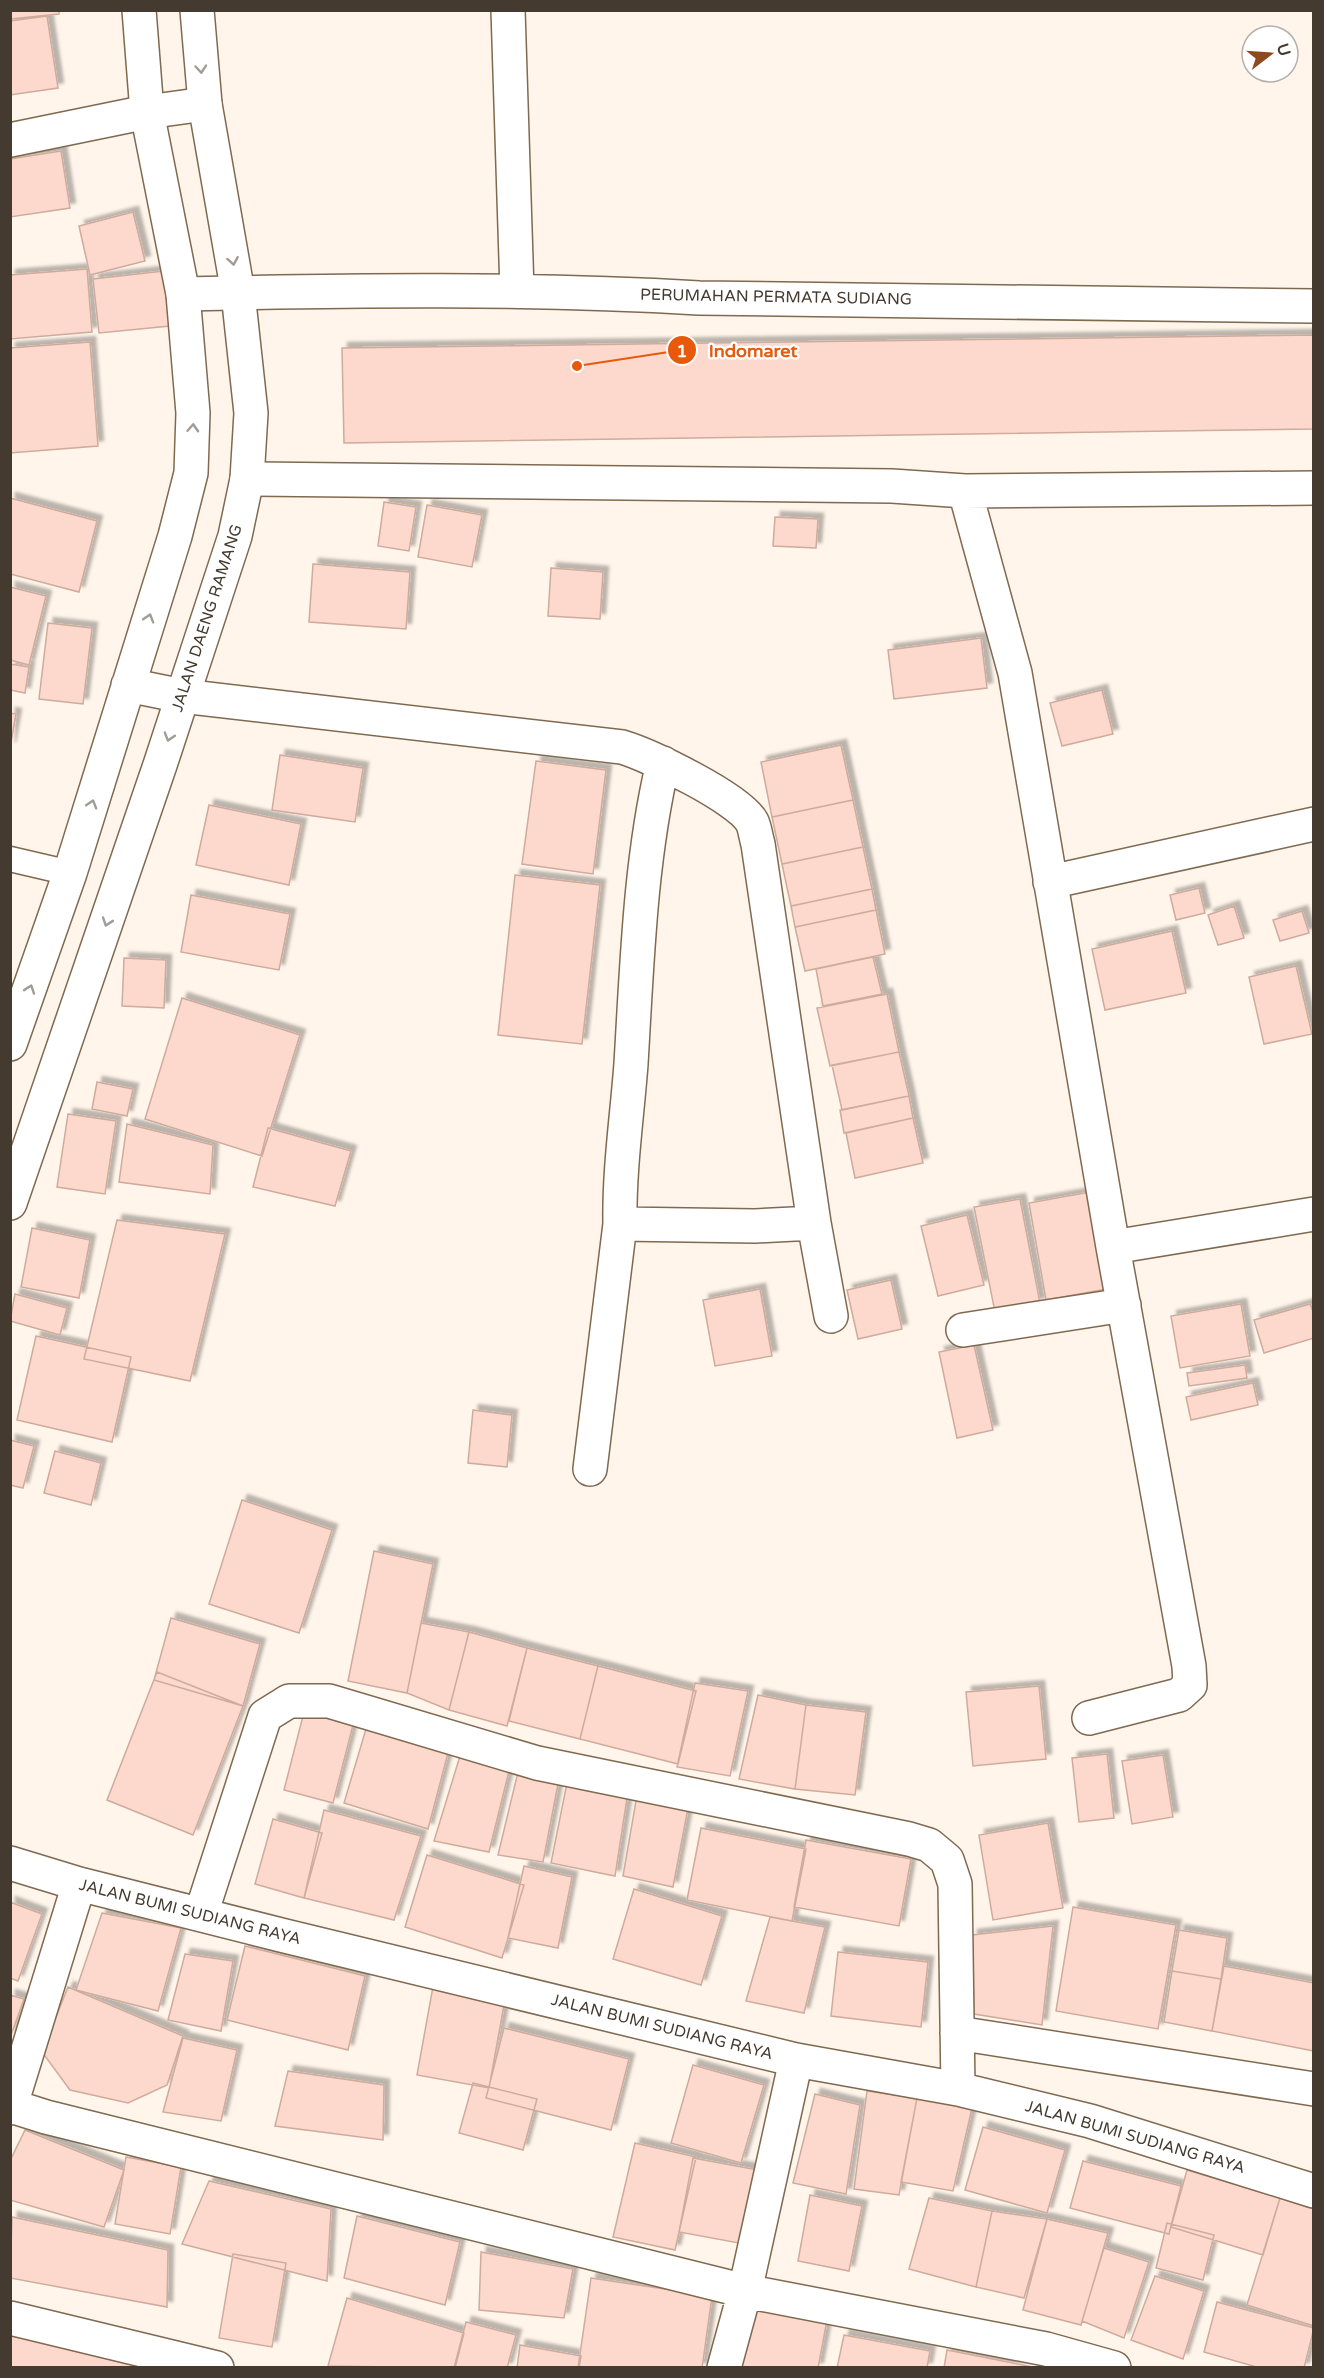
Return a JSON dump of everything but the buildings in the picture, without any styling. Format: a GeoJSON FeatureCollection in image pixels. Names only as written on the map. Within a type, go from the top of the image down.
{"type":"FeatureCollection","features":[{"type":"Feature","properties":{"kind":"street"},"geometry":{"type":"LineString","coordinates":[[10,1044],[70,873],[175,536],[191,473],[194,413],[183,294],[147,112],[139,10]]}},
{"type":"Feature","properties":{"kind":"street","name":"JALAN DAENG RAMANG"},"geometry":{"type":"LineString","coordinates":[[10,1203],[235,536],[247,479],[251,413],[238,293],[205,104],[197,10]]}},
{"type":"Feature","properties":{"kind":"street"},"geometry":{"type":"LineString","coordinates":[[508,10],[517,291]]}},
{"type":"Feature","properties":{"kind":"street"},"geometry":{"type":"LineString","coordinates":[[10,140],[147,112],[205,104]]}},
{"type":"Feature","properties":{"kind":"street","name":"PERUMAHAN PERMATA SUDIANG"},"geometry":{"type":"LineString","coordinates":[[183,294],[517,291],[601,292],[699,298],[1314,306]]}},
{"type":"Feature","properties":{"kind":"street"},"geometry":{"type":"LineString","coordinates":[[247,479],[892,486],[965,491],[1314,488]]}},
{"type":"Feature","properties":{"kind":"street"},"geometry":{"type":"LineString","coordinates":[[965,491],[1015,673],[1113,1247],[1189,1666],[1190,1685],[1179,1695],[1089,1718]]}},
{"type":"Feature","properties":{"kind":"street"},"geometry":{"type":"LineString","coordinates":[[128,685],[182,696],[622,747],[643,753],[663,763],[737,805],[752,822],[758,844],[814,1223],[831,1316]]}},
{"type":"Feature","properties":{"kind":"street"},"geometry":{"type":"LineString","coordinates":[[590,1469],[620,1224],[620,1191],[639,936],[655,796],[663,763]]}},
{"type":"Feature","properties":{"kind":"street"},"geometry":{"type":"LineString","coordinates":[[1050,882],[1314,824]]}},
{"type":"Feature","properties":{"kind":"street"},"geometry":{"type":"LineString","coordinates":[[1113,1247],[1314,1214]]}},
{"type":"Feature","properties":{"kind":"street"},"geometry":{"type":"LineString","coordinates":[[620,1224],[755,1226],[814,1223]]}},
{"type":"Feature","properties":{"kind":"street"},"geometry":{"type":"LineString","coordinates":[[963,1330],[1124,1305]]}},
{"type":"Feature","properties":{"kind":"street"},"geometry":{"type":"LineString","coordinates":[[201,1914],[265,1716],[289,1701],[329,1701],[537,1763],[929,1845],[947,1860],[955,1884],[958,2089]]}},
{"type":"Feature","properties":{"kind":"street","name":"JALAN BUMI SUDIANG RAYA"},"geometry":{"type":"LineString","coordinates":[[10,1863],[79,1884],[796,2060],[958,2089],[1090,2121],[1314,2191]]}},
{"type":"Feature","properties":{"kind":"street"},"geometry":{"type":"LineString","coordinates":[[79,1884],[11,2107],[745,2291],[1046,2349],[1114,2367]]}},
{"type":"Feature","properties":{"kind":"street"},"geometry":{"type":"LineString","coordinates":[[957,2033],[1314,2089]]}},
{"type":"Feature","properties":{"kind":"street"},"geometry":{"type":"LineString","coordinates":[[724,2367],[745,2291],[796,2060]]}},
{"type":"Feature","properties":{"kind":"street"},"geometry":{"type":"LineString","coordinates":[[10,2318],[217,2367]]}},
{"type":"Feature","properties":{"kind":"lane"},"geometry":{"type":"LineString","coordinates":[[10,859],[70,873]]}},
{"type":"Feature","properties":{"kind":"place","name":"Indomaret"},"geometry":{"type":"Point","coordinates":[577,366]}}]}
